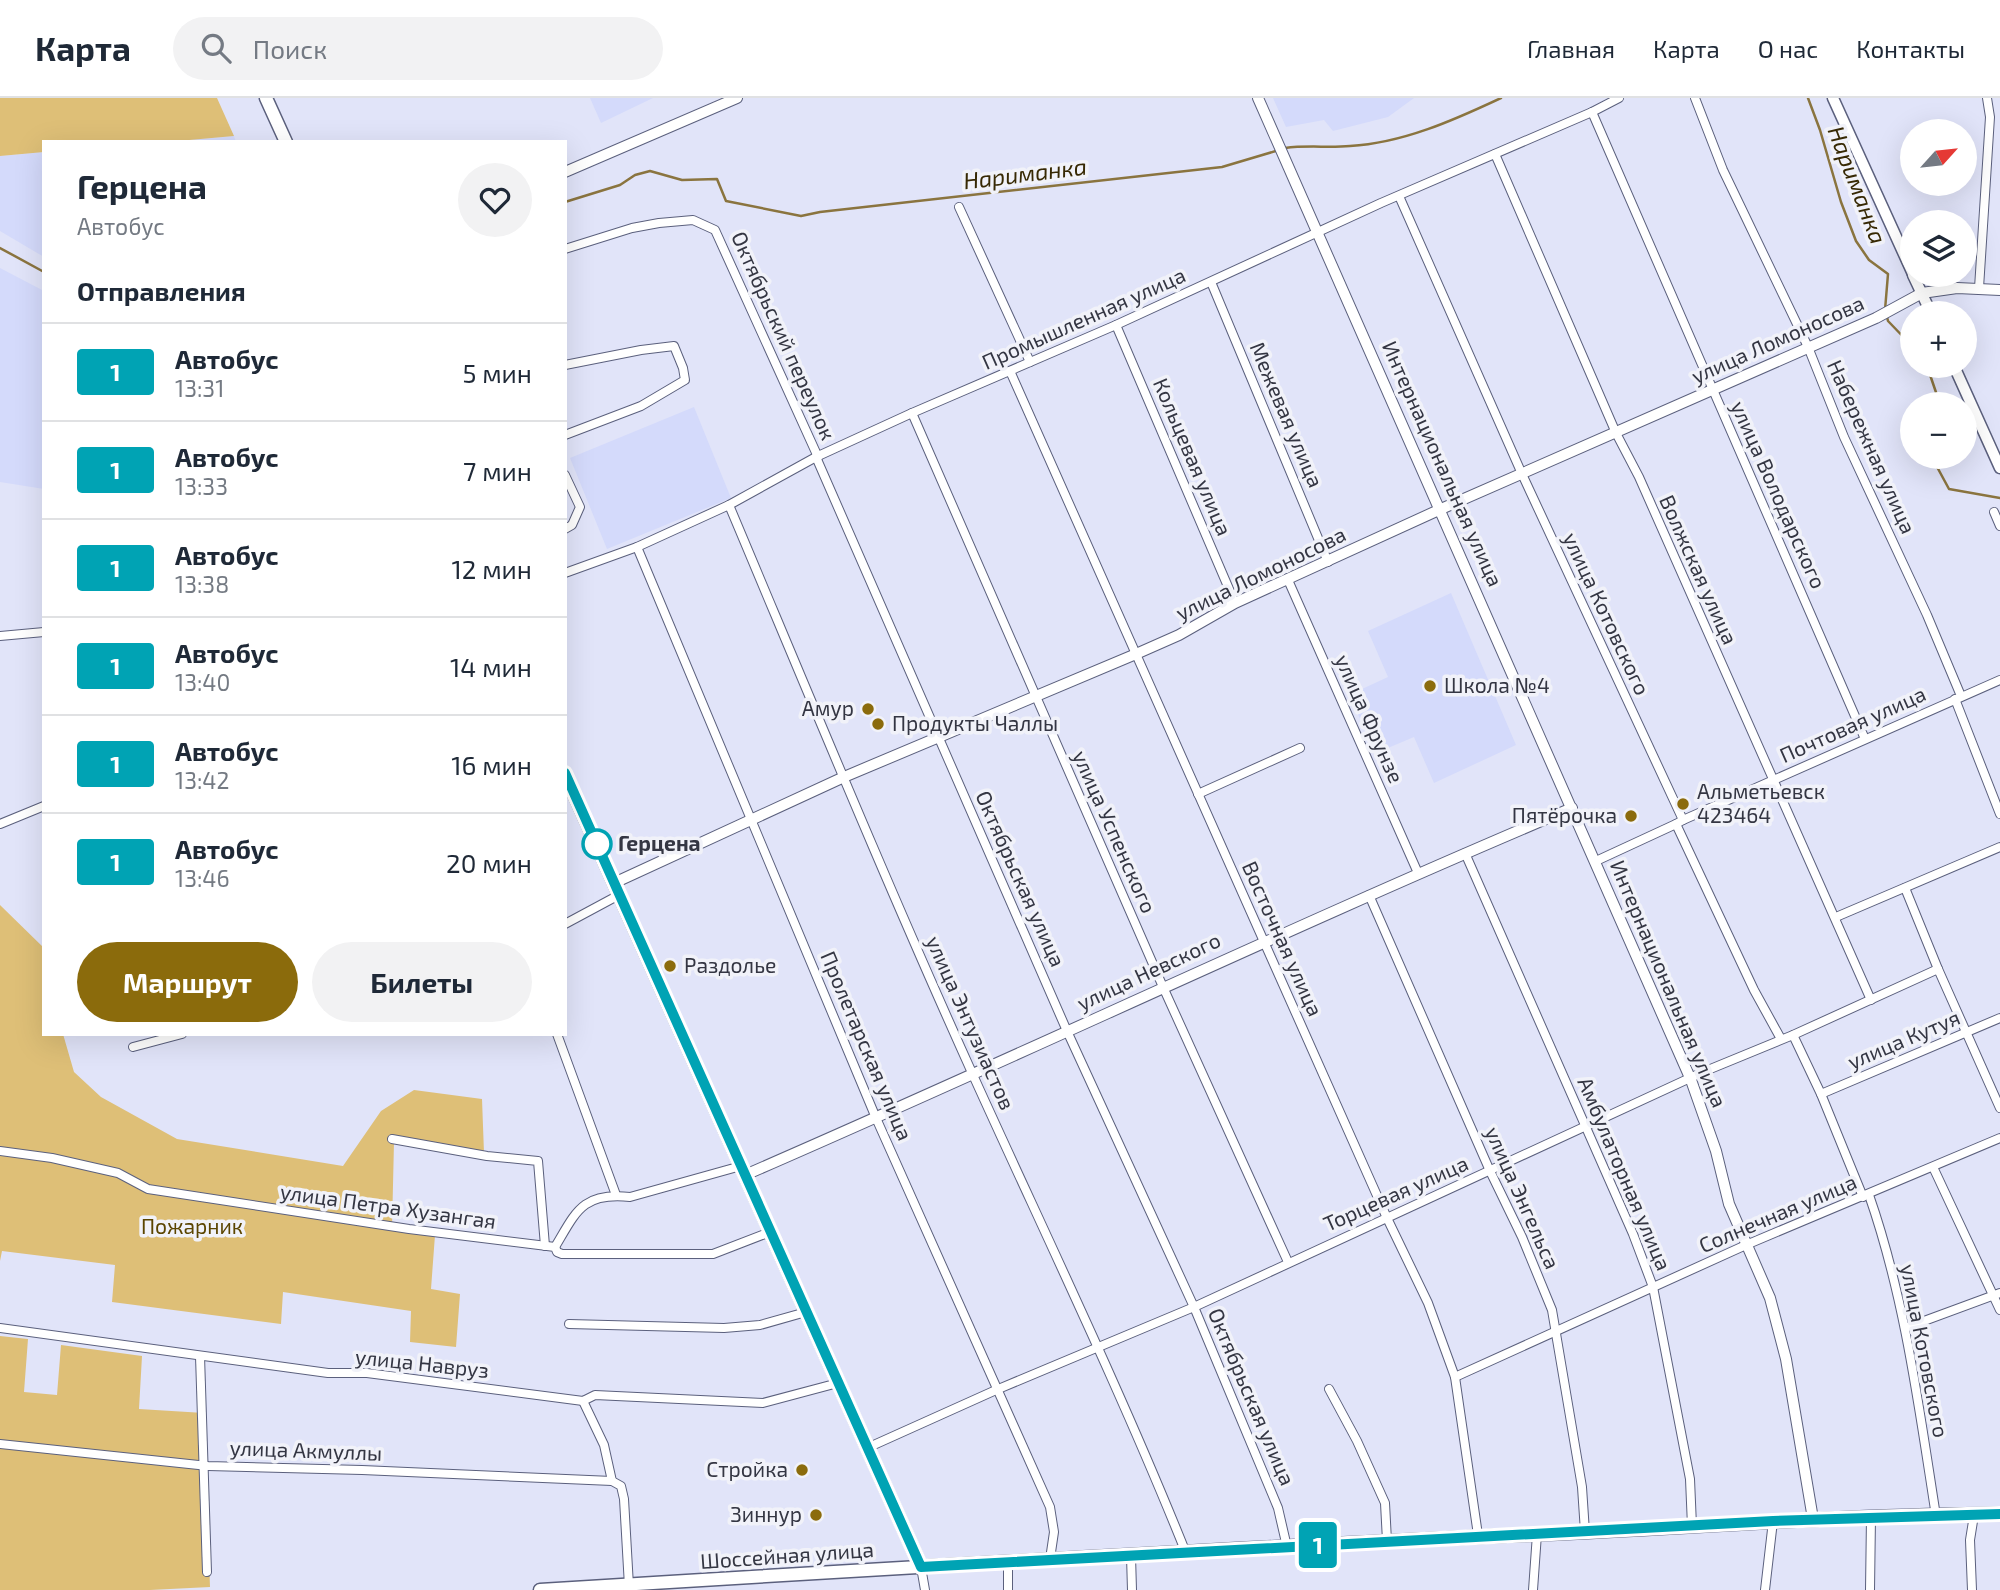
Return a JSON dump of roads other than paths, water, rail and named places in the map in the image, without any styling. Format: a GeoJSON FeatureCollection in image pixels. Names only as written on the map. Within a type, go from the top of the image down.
{"type":"FeatureCollection","features":[{"type":"Feature","properties":{"kind":"main road"},"geometry":{"type":"LineString","coordinates":[[266,98],[285,140]]}},
{"type":"Feature","properties":{"kind":"main road"},"geometry":{"type":"LineString","coordinates":[[1833,98],[1900,245]]}},
{"type":"Feature","properties":{"kind":"main road"},"geometry":{"type":"LineString","coordinates":[[1919,287],[1926,301]]}},
{"type":"Feature","properties":{"kind":"main road"},"geometry":{"type":"LineString","coordinates":[[1959,378],[2000,468]]}},
{"type":"Feature","properties":{"kind":"main road"},"geometry":{"type":"LineString","coordinates":[[567,779],[921,1567]]}},
{"type":"Feature","properties":{"kind":"main road","name":"Шоссейная улица"},"geometry":{"type":"LineString","coordinates":[[540,1590],[1478,1535],[1585,1532],[1813,1519],[2000,1514]]}},
{"type":"Feature","properties":{"kind":"street"},"geometry":{"type":"LineString","coordinates":[[567,171],[737,98]]}},
{"type":"Feature","properties":{"kind":"street","name":"Интернациональная улица"},"geometry":{"type":"LineString","coordinates":[[1258,98],[1691,1080],[1716,1151],[1729,1204],[1770,1298],[1786,1359],[1813,1519]]}},
{"type":"Feature","properties":{"kind":"street","name":"Промышленная улица"},"geometry":{"type":"LineString","coordinates":[[567,572],[637,547],[729,505],[817,457],[912,413],[1116,325],[1399,195],[1592,113],[1619,98]]}},
{"type":"Feature","properties":{"kind":"street","name":"Набережная улица"},"geometry":{"type":"LineString","coordinates":[[1695,98],[1723,170],[1808,347],[1844,438],[1927,615],[2000,814]]}},
{"type":"Feature","properties":{"kind":"street"},"geometry":{"type":"LineString","coordinates":[[1979,288],[1990,117],[1987,98]]}},
{"type":"Feature","properties":{"kind":"street","name":"улица Володарского"},"geometry":{"type":"LineString","coordinates":[[1592,113],[1865,738]]}},
{"type":"Feature","properties":{"kind":"street","name":"Волжская улица"},"geometry":{"type":"LineString","coordinates":[[1495,154],[1616,433],[1639,477],[1871,1000]]}},
{"type":"Feature","properties":{"kind":"street","name":"улица Котовского"},"geometry":{"type":"LineString","coordinates":[[1399,195],[1754,990],[1781,1039]]}},
{"type":"Feature","properties":{"kind":"street"},"geometry":{"type":"LineString","coordinates":[[959,207],[1030,362]]}},
{"type":"Feature","properties":{"kind":"street","name":"Октябрьский переулок"},"geometry":{"type":"LineString","coordinates":[[567,248],[632,228],[659,223],[693,220],[715,230],[817,457]]}},
{"type":"Feature","properties":{"kind":"street","name":"Межевая улица"},"geometry":{"type":"LineString","coordinates":[[1211,282],[1328,562]]}},
{"type":"Feature","properties":{"kind":"street"},"geometry":{"type":"LineString","coordinates":[[1922,293],[1957,288],[2000,290]]}},
{"type":"Feature","properties":{"kind":"street","name":"улица Ломоносова"},"geometry":{"type":"LineString","coordinates":[[567,923],[616,889],[844,777],[1179,635],[1236,603],[1441,509],[1876,318],[1922,293]]}},
{"type":"Feature","properties":{"kind":"street","name":"Кольцевая улица"},"geometry":{"type":"LineString","coordinates":[[1116,325],[1236,603]]}},
{"type":"Feature","properties":{"kind":"street"},"geometry":{"type":"LineString","coordinates":[[567,365],[674,345],[685,380],[641,406],[567,434]]}},
{"type":"Feature","properties":{"kind":"street","name":"Восточная улица"},"geometry":{"type":"LineString","coordinates":[[1010,370],[1387,1217],[1428,1303],[1455,1377],[1478,1535]]}},
{"type":"Feature","properties":{"kind":"street","name":"улица Успенского"},"geometry":{"type":"LineString","coordinates":[[912,413],[1163,987],[1288,1262]]}},
{"type":"Feature","properties":{"kind":"street","name":"Октябрьская улица"},"geometry":{"type":"LineString","coordinates":[[817,457],[1068,1031],[1194,1307],[1278,1508],[1287,1546]]}},
{"type":"Feature","properties":{"kind":"street"},"geometry":{"type":"LineString","coordinates":[[567,478],[580,507],[572,525],[567,528]]}},
{"type":"Feature","properties":{"kind":"street","name":"улица Энтузиастов"},"geometry":{"type":"LineString","coordinates":[[729,505],[973,1074],[1154,1471],[1186,1553]]}},
{"type":"Feature","properties":{"kind":"street"},"geometry":{"type":"LineString","coordinates":[[1994,512],[2000,526]]}},
{"type":"Feature","properties":{"kind":"street","name":"Пролетарская улица"},"geometry":{"type":"LineString","coordinates":[[637,547],[876,1118],[1050,1507],[1055,1532],[1050,1559]]}},
{"type":"Feature","properties":{"kind":"street","name":"улица Фрунзе"},"geometry":{"type":"LineString","coordinates":[[1288,580],[1418,873]]}},
{"type":"Feature","properties":{"kind":"street"},"geometry":{"type":"LineString","coordinates":[[0,636],[42,632]]}},
{"type":"Feature","properties":{"kind":"street","name":"Почтовая улица"},"geometry":{"type":"LineString","coordinates":[[1596,862],[1865,738],[2000,680]]}},
{"type":"Feature","properties":{"kind":"street"},"geometry":{"type":"LineString","coordinates":[[1199,793],[1300,748]]}},
{"type":"Feature","properties":{"kind":"street"},"geometry":{"type":"LineString","coordinates":[[0,824],[42,807]]}},
{"type":"Feature","properties":{"kind":"street","name":"улица Невского"},"geometry":{"type":"LineString","coordinates":[[743,1171],[876,1118],[1264,941],[1572,808]]}},
{"type":"Feature","properties":{"kind":"street"},"geometry":{"type":"LineString","coordinates":[[1836,917],[2000,847]]}},
{"type":"Feature","properties":{"kind":"street","name":"Амбулаторная улица"},"geometry":{"type":"LineString","coordinates":[[1465,853],[1633,1234],[1653,1287],[1690,1479],[1692,1526]]}},
{"type":"Feature","properties":{"kind":"street"},"geometry":{"type":"LineString","coordinates":[[1905,888],[2000,1108]]}},
{"type":"Feature","properties":{"kind":"street","name":"улица Энгельса"},"geometry":{"type":"LineString","coordinates":[[1369,895],[1552,1310],[1582,1487],[1585,1532]]}},
{"type":"Feature","properties":{"kind":"street","name":"Торцевая улица"},"geometry":{"type":"LineString","coordinates":[[867,1448],[996,1390],[1194,1307],[1387,1217],[1938,969]]}},
{"type":"Feature","properties":{"kind":"street","name":"улица Кутуя"},"geometry":{"type":"LineString","coordinates":[[1821,1094],[2000,1018]]}},
{"type":"Feature","properties":{"kind":"street","name":"улица Котовского"},"geometry":{"type":"LineString","coordinates":[[1793,1035],[1881,1227],[1905,1328],[1936,1516]]}},
{"type":"Feature","properties":{"kind":"street"},"geometry":{"type":"LineString","coordinates":[[133,1047],[175,1036]]}},
{"type":"Feature","properties":{"kind":"street"},"geometry":{"type":"LineString","coordinates":[[558,1036],[615,1195]]}},
{"type":"Feature","properties":{"kind":"street","name":"Солнечная улица"},"geometry":{"type":"LineString","coordinates":[[1455,1377],[1746,1245],[2000,1138]]}},
{"type":"Feature","properties":{"kind":"street"},"geometry":{"type":"LineString","coordinates":[[392,1139],[487,1156],[538,1161],[545,1246]]}},
{"type":"Feature","properties":{"kind":"street","name":"улица Петра Хузангая"},"geometry":{"type":"LineString","coordinates":[[0,1151],[52,1158],[118,1173],[148,1189],[423,1231],[555,1247],[557,1252],[562,1254],[713,1254],[770,1232]]}},
{"type":"Feature","properties":{"kind":"street"},"geometry":{"type":"LineString","coordinates":[[1933,1167],[1997,1294],[2000,1310]]}},
{"type":"Feature","properties":{"kind":"street"},"geometry":{"type":"LineString","coordinates":[[555,1247],[570,1218],[580,1207],[615,1195],[630,1196],[743,1171]]}},
{"type":"Feature","properties":{"kind":"street"},"geometry":{"type":"LineString","coordinates":[[1905,1328],[1997,1294]]}},
{"type":"Feature","properties":{"kind":"street"},"geometry":{"type":"LineString","coordinates":[[569,1324],[724,1328],[760,1325],[806,1312]]}},
{"type":"Feature","properties":{"kind":"street","name":"улица Навруз"},"geometry":{"type":"LineString","coordinates":[[0,1328],[328,1373],[368,1373],[583,1401],[595,1395],[763,1404],[838,1383]]}},
{"type":"Feature","properties":{"kind":"street"},"geometry":{"type":"LineString","coordinates":[[200,1356],[207,1572]]}},
{"type":"Feature","properties":{"kind":"street"},"geometry":{"type":"LineString","coordinates":[[1329,1389],[1357,1441],[1385,1503],[1387,1541]]}},
{"type":"Feature","properties":{"kind":"street"},"geometry":{"type":"LineString","coordinates":[[583,1401],[604,1445],[612,1481],[621,1486],[629,1586]]}},
{"type":"Feature","properties":{"kind":"street","name":"улица Акмуллы"},"geometry":{"type":"LineString","coordinates":[[0,1444],[203,1465],[612,1481]]}},
{"type":"Feature","properties":{"kind":"street"},"geometry":{"type":"LineString","coordinates":[[1972,1590],[1970,1540],[1974,1515]]}},
{"type":"Feature","properties":{"kind":"street"},"geometry":{"type":"LineString","coordinates":[[1870,1590],[1871,1517]]}},
{"type":"Feature","properties":{"kind":"street"},"geometry":{"type":"LineString","coordinates":[[1765,1590],[1773,1521]]}},
{"type":"Feature","properties":{"kind":"street"},"geometry":{"type":"LineString","coordinates":[[1533,1590],[1537,1534]]}},
{"type":"Feature","properties":{"kind":"street"},"geometry":{"type":"LineString","coordinates":[[1130,1556],[1132,1590]]}},
{"type":"Feature","properties":{"kind":"street"},"geometry":{"type":"LineString","coordinates":[[1007,1562],[1008,1590]]}},
{"type":"Feature","properties":{"kind":"street"},"geometry":{"type":"LineString","coordinates":[[921,1567],[925,1590]]}},
{"type":"Feature","properties":{"kind":"waterway","name":"Нариманка"},"geometry":{"type":"LineString","coordinates":[[1285,148],[1350,146],[1389,140],[1447,122],[1501,98]]}},
{"type":"Feature","properties":{"kind":"waterway","name":"Нариманка"},"geometry":{"type":"LineString","coordinates":[[1808,98],[1856,241],[1869,260],[1888,274],[1885,310]]}},
{"type":"Feature","properties":{"kind":"waterway","name":"Нариманка"},"geometry":{"type":"LineString","coordinates":[[567,201],[620,185],[635,175],[650,171],[682,180],[717,179],[726,201],[801,216],[1222,167],[1279,150]]}},
{"type":"Feature","properties":{"kind":"waterway","name":"Нариманка"},"geometry":{"type":"LineString","coordinates":[[0,248],[42,271]]}},
{"type":"Feature","properties":{"kind":"waterway","name":"Нариманка"},"geometry":{"type":"LineString","coordinates":[[1887,317],[1900,333]]}},
{"type":"Feature","properties":{"kind":"waterway","name":"Нариманка"},"geometry":{"type":"LineString","coordinates":[[1931,378],[1936,392]]}},
{"type":"Feature","properties":{"kind":"waterway","name":"Нариманка"},"geometry":{"type":"LineString","coordinates":[[1938,469],[1949,489],[2000,498]]}},
{"type":"Feature","properties":{"kind":"place","name":"Школа №4"},"geometry":{"type":"Point","coordinates":[1430,686]}},
{"type":"Feature","properties":{"kind":"place","name":"Амур"},"geometry":{"type":"Point","coordinates":[868,709]}},
{"type":"Feature","properties":{"kind":"place","name":"Продукты Чаллы"},"geometry":{"type":"Point","coordinates":[878,724]}},
{"type":"Feature","properties":{"kind":"place","name":"Альметьевск 423464"},"geometry":{"type":"Point","coordinates":[1683,804]}},
{"type":"Feature","properties":{"kind":"place","name":"Пятёрочка"},"geometry":{"type":"Point","coordinates":[1631,816]}},
{"type":"Feature","properties":{"kind":"place","name":"Герцена"},"geometry":{"type":"Point","coordinates":[597,844]}},
{"type":"Feature","properties":{"kind":"place","name":"Раздолье"},"geometry":{"type":"Point","coordinates":[670,966]}},
{"type":"Feature","properties":{"kind":"place","name":"Стройка"},"geometry":{"type":"Point","coordinates":[802,1470]}},
{"type":"Feature","properties":{"kind":"place","name":"Зиннур"},"geometry":{"type":"Point","coordinates":[816,1515]}},
{"type":"Feature","properties":{"kind":"park label","name":"Пожарник"},"geometry":{"type":"Point","coordinates":[192,1227]}}]}
